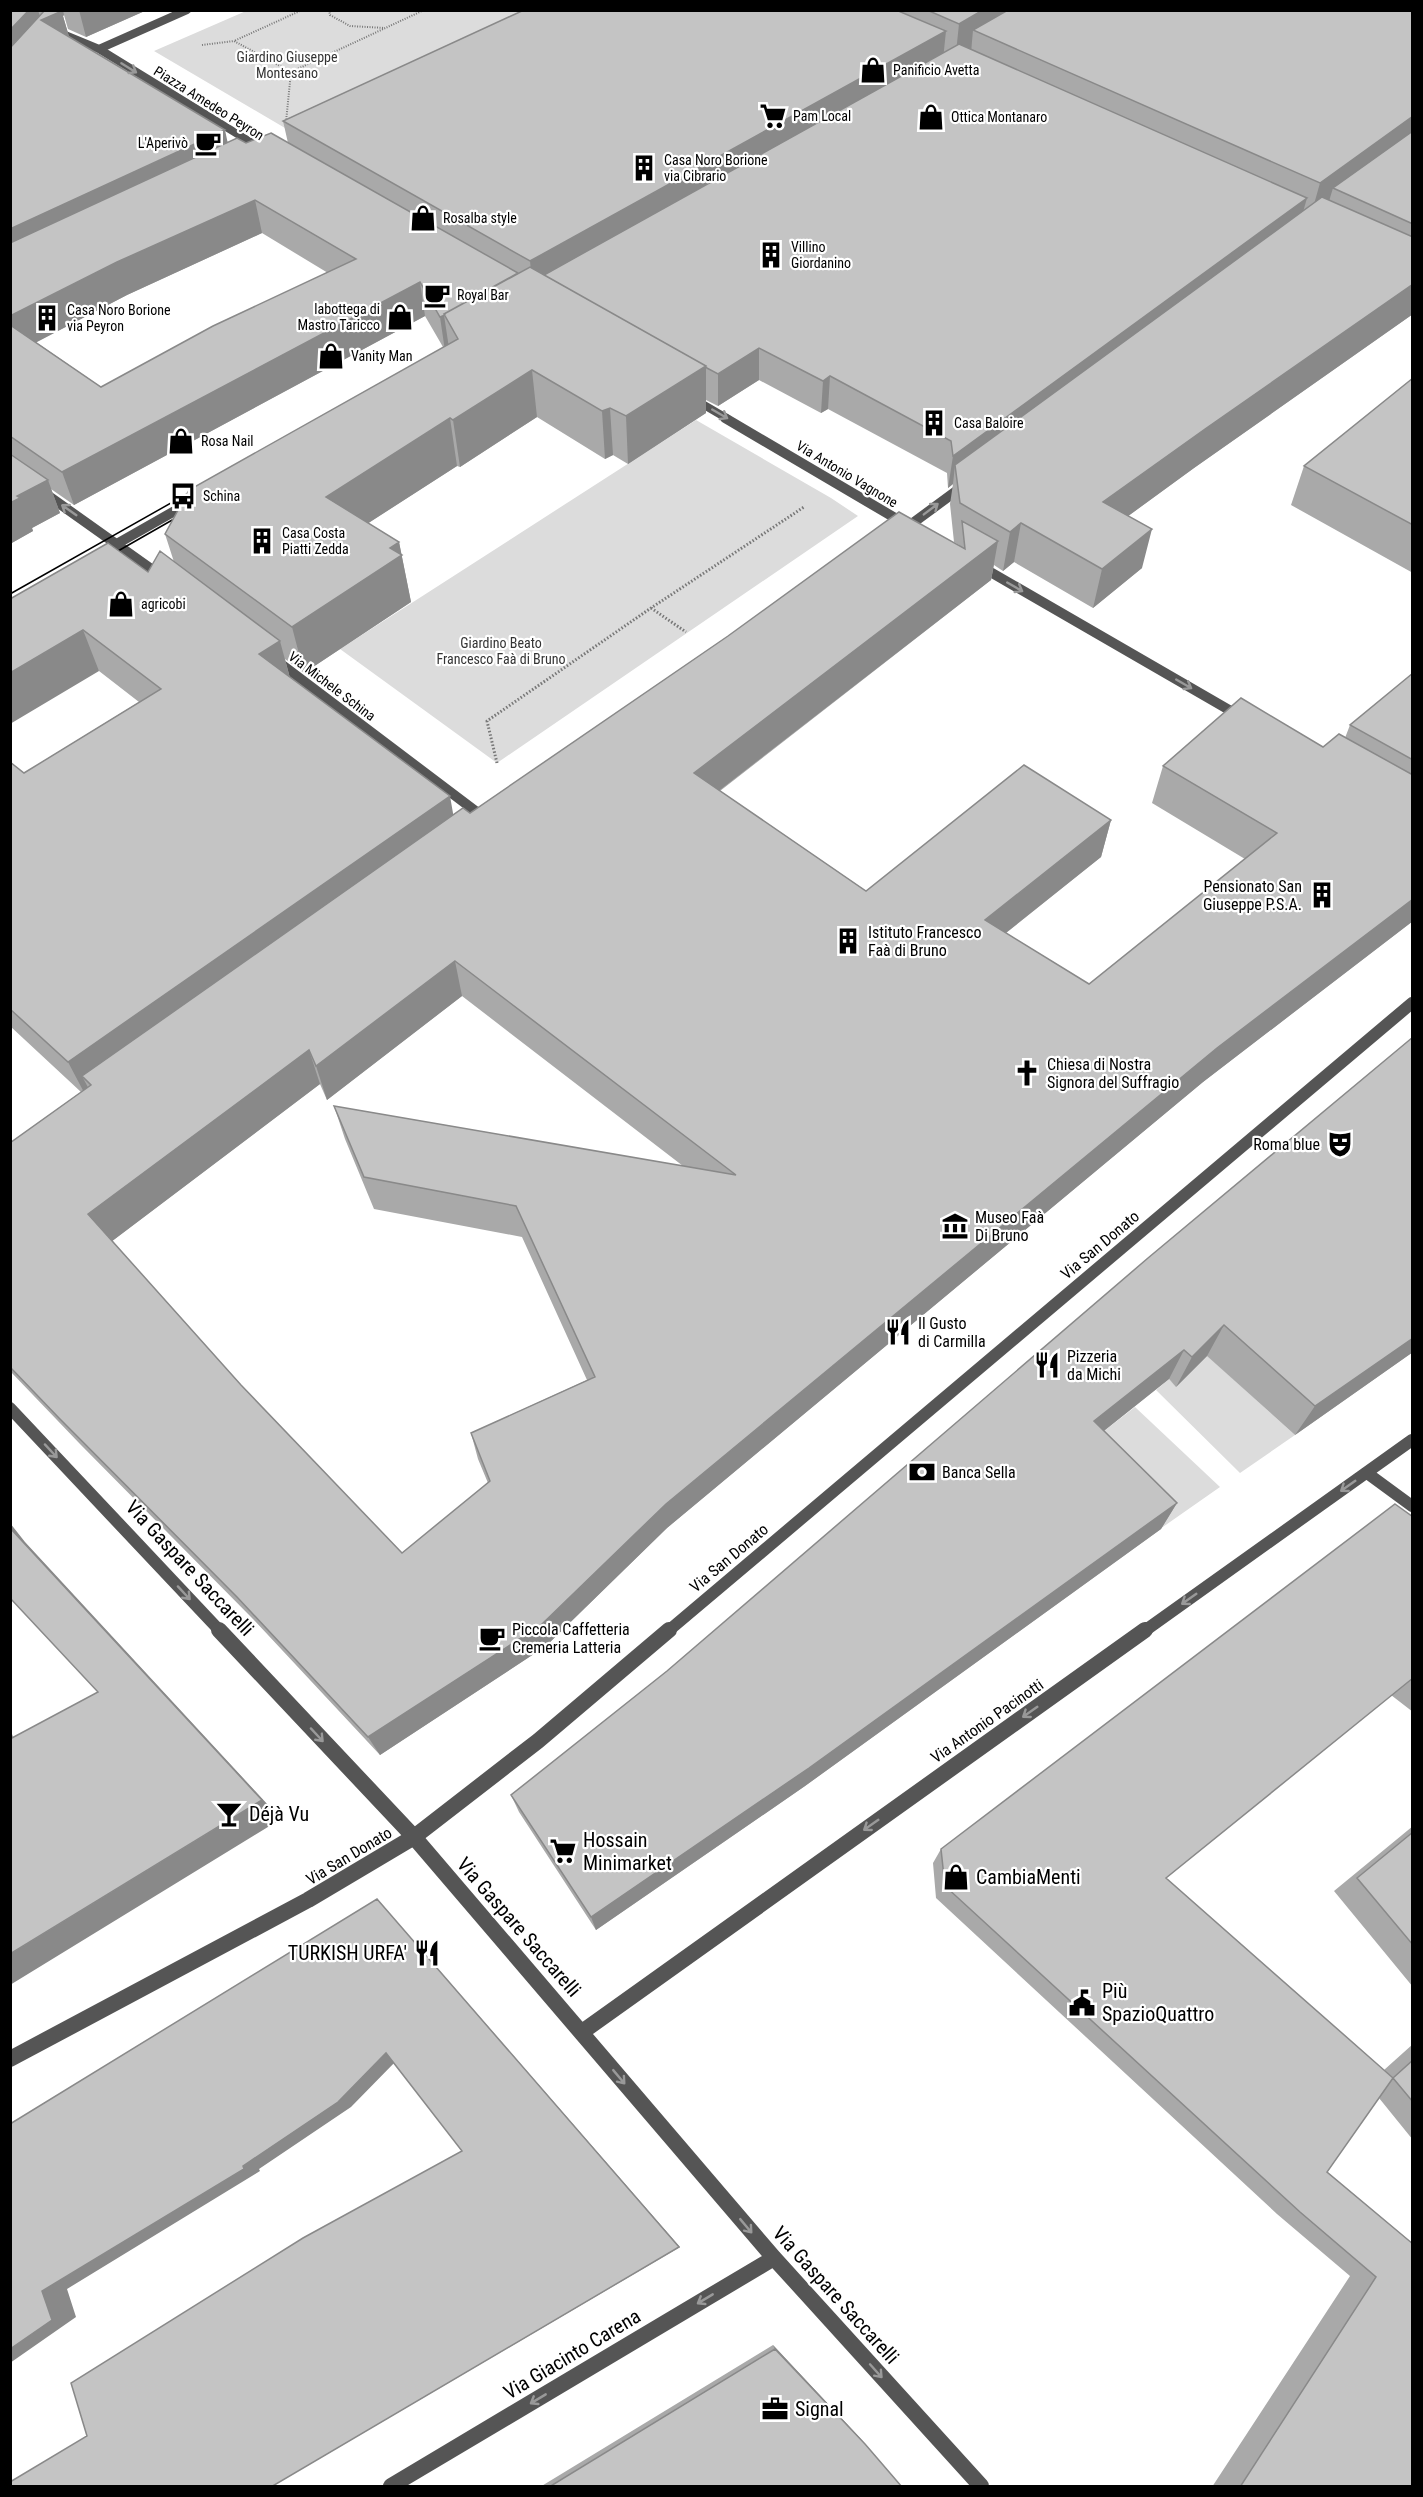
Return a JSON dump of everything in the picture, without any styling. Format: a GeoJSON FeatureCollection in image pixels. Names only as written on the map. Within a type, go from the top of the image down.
{"type":"FeatureCollection","features":[{"type":"Feature","properties":{"kind":"street"},"geometry":{"type":"LineString","coordinates":[[99,49],[187,10]]}},
{"type":"Feature","properties":{"kind":"street"},"geometry":{"type":"LineString","coordinates":[[52,37],[65,24]]}},
{"type":"Feature","properties":{"kind":"street","name":"Piazza Amedeo Peyron"},"geometry":{"type":"LineString","coordinates":[[40,29],[58,31],[99,49],[269,154],[260,158]]}},
{"type":"Feature","properties":{"kind":"street","name":"Via Antonio Vagnone"},"geometry":{"type":"LineString","coordinates":[[686,394],[913,528]]}},
{"type":"Feature","properties":{"kind":"street"},"geometry":{"type":"LineString","coordinates":[[895,536],[913,528],[968,482]]}},
{"type":"Feature","properties":{"kind":"street"},"geometry":{"type":"LineString","coordinates":[[39,489],[173,585]]}},
{"type":"Feature","properties":{"kind":"street"},"geometry":{"type":"LineString","coordinates":[[88,560],[202,495]]}},
{"type":"Feature","properties":{"kind":"street"},"geometry":{"type":"LineString","coordinates":[[967,559],[1257,726]]}},
{"type":"Feature","properties":{"kind":"street","name":"Via Michele Schina"},"geometry":{"type":"LineString","coordinates":[[266,654],[489,821]]}},
{"type":"Feature","properties":{"kind":"street","name":"Via San Donato"},"geometry":{"type":"LineString","coordinates":[[10,2059],[308,1900],[414,1837],[528,1748],[1413,1003]]}},
{"type":"Feature","properties":{"kind":"street","name":"Via Gaspare Saccarelli"},"geometry":{"type":"LineString","coordinates":[[10,1408],[414,1837],[774,2259],[981,2487]]}},
{"type":"Feature","properties":{"kind":"street","name":"Via Antonio Pacinotti"},"geometry":{"type":"LineString","coordinates":[[582,2032],[1413,1440]]}},
{"type":"Feature","properties":{"kind":"street"},"geometry":{"type":"LineString","coordinates":[[1367,1473],[1413,1506]]}},
{"type":"Feature","properties":{"kind":"street","name":"Via Giacinto Carena"},"geometry":{"type":"LineString","coordinates":[[391,2487],[774,2259]]}},
{"type":"Feature","properties":{"kind":"path"},"geometry":{"type":"LineString","coordinates":[[291,72],[234,41],[302,10]]}},
{"type":"Feature","properties":{"kind":"path"},"geometry":{"type":"LineString","coordinates":[[329,10],[330,15],[350,26],[386,28]]}},
{"type":"Feature","properties":{"kind":"path"},"geometry":{"type":"LineString","coordinates":[[291,72],[424,10]]}},
{"type":"Feature","properties":{"kind":"path"},"geometry":{"type":"LineString","coordinates":[[285,128],[291,72]]}},
{"type":"Feature","properties":{"kind":"path"},"geometry":{"type":"LineString","coordinates":[[497,763],[487,721],[651,608],[804,507]]}},
{"type":"Feature","properties":{"kind":"path"},"geometry":{"type":"LineString","coordinates":[[651,608],[686,632]]}},
{"type":"Feature","properties":{"kind":"green space","name":"Giardino Giuseppe Montesano"},"geometry":{"type":"Polygon","coordinates":[[[246,11],[530,11],[285,128],[154,51],[246,11]]]}},
{"type":"Feature","properties":{"kind":"green space","name":"Giardino Beato Francesco Faà di Bruno"},"geometry":{"type":"Polygon","coordinates":[[[696,420],[858,516],[497,763],[340,649],[696,420]]]}},
{"type":"Feature","properties":{"kind":"green space"},"geometry":{"type":"Polygon","coordinates":[[[1202,1351],[1295,1435],[1240,1473],[1156,1390],[1169,1379],[1176,1386],[1202,1351]]]}},
{"type":"Feature","properties":{"kind":"green space"},"geometry":{"type":"Polygon","coordinates":[[[1135,1407],[1220,1487],[1160,1529],[1081,1449],[1135,1407]]]}},
{"type":"Feature","properties":{"kind":"building"},"geometry":{"type":"Polygon","coordinates":[[[10,10],[29,10],[10,30],[10,10]]]}},
{"type":"Feature","properties":{"kind":"building"},"geometry":{"type":"Polygon","coordinates":[[[45,10],[62,11],[41,20],[225,130],[10,229],[10,48],[45,10]]]}},
{"type":"Feature","properties":{"kind":"building"},"geometry":{"type":"Polygon","coordinates":[[[524,10],[896,10],[946,31],[530,261],[283,121],[524,10]]]}},
{"type":"Feature","properties":{"kind":"building"},"geometry":{"type":"Polygon","coordinates":[[[927,10],[983,10],[959,24],[927,10]]]}},
{"type":"Feature","properties":{"kind":"building"},"geometry":{"type":"Polygon","coordinates":[[[1008,10],[1413,10],[1413,116],[1320,183],[973,30],[1008,10]]]}},
{"type":"Feature","properties":{"kind":"building"},"geometry":{"type":"Polygon","coordinates":[[[959,44],[1307,198],[953,456],[951,441],[830,376],[823,381],[759,348],[718,374],[544,275],[959,44]]]}},
{"type":"Feature","properties":{"kind":"building"},"geometry":{"type":"Polygon","coordinates":[[[1413,131],[1413,224],[1333,188],[1413,131]]]}},
{"type":"Feature","properties":{"kind":"building"},"geometry":{"type":"Polygon","coordinates":[[[271,133],[518,273],[440,317],[420,282],[62,472],[10,436],[10,325],[101,387],[213,326],[356,259],[255,200],[117,262],[10,316],[10,243],[237,138],[246,143],[271,133]]]}},
{"type":"Feature","properties":{"kind":"building"},"geometry":{"type":"Polygon","coordinates":[[[1322,197],[1413,237],[1413,284],[1103,502],[1152,529],[1102,569],[1021,523],[1010,532],[960,503],[955,465],[1322,197]]]}},
{"type":"Feature","properties":{"kind":"building"},"geometry":{"type":"Polygon","coordinates":[[[530,267],[706,366],[626,416],[610,408],[602,411],[532,370],[453,420],[450,418],[326,497],[399,542],[390,548],[402,555],[292,627],[165,534],[189,490],[458,339],[444,314],[530,267]]]}},
{"type":"Feature","properties":{"kind":"building"},"geometry":{"type":"Polygon","coordinates":[[[1413,378],[1413,525],[1304,466],[1413,378]]]}},
{"type":"Feature","properties":{"kind":"building"},"geometry":{"type":"Polygon","coordinates":[[[10,454],[48,480],[17,496],[20,498],[10,503],[10,454]]]}},
{"type":"Feature","properties":{"kind":"building"},"geometry":{"type":"Polygon","coordinates":[[[899,512],[965,549],[962,521],[998,541],[694,773],[866,891],[1024,765],[1111,820],[985,920],[1089,984],[1277,833],[1163,766],[1241,698],[1323,747],[1339,734],[1413,775],[1413,899],[1217,1048],[666,1504],[541,1625],[368,1737],[237,1597],[10,1367],[10,1143],[91,1085],[82,1076],[463,808],[470,813],[728,636],[899,512]],[[455,961],[316,1066],[309,1050],[88,1214],[241,1385],[402,1553],[490,1481],[471,1433],[595,1377],[516,1206],[364,1177],[334,1106],[736,1175],[455,961]]]}},
{"type":"Feature","properties":{"kind":"building"},"geometry":{"type":"Polygon","coordinates":[[[108,543],[148,572],[160,551],[280,641],[259,654],[450,796],[68,1062],[10,1009],[10,762],[24,773],[161,689],[83,630],[10,673],[10,599],[108,543]]]}},
{"type":"Feature","properties":{"kind":"building"},"geometry":{"type":"Polygon","coordinates":[[[1413,673],[1413,760],[1350,725],[1413,673]]]}},
{"type":"Feature","properties":{"kind":"building"},"geometry":{"type":"Polygon","coordinates":[[[1413,1037],[1413,1338],[1315,1406],[1224,1325],[1192,1357],[1184,1350],[1094,1421],[1177,1503],[809,1768],[591,1917],[511,1795],[667,1671],[1148,1258],[1413,1037]]]}},
{"type":"Feature","properties":{"kind":"building"},"geometry":{"type":"Polygon","coordinates":[[[1395,1504],[1413,1517],[1413,1678],[1166,1878],[1393,2078],[1327,2172],[1413,2244],[1413,2487],[1240,2487],[1376,2277],[1300,2212],[945,1886],[941,1849],[1395,1504]]]}},
{"type":"Feature","properties":{"kind":"building"},"geometry":{"type":"Polygon","coordinates":[[[10,1528],[262,1800],[10,1954],[10,1739],[98,1692],[10,1598],[10,1528]]]}},
{"type":"Feature","properties":{"kind":"building"},"geometry":{"type":"Polygon","coordinates":[[[1413,1832],[1413,1945],[1357,1878],[1413,1832]]]}},
{"type":"Feature","properties":{"kind":"building"},"geometry":{"type":"Polygon","coordinates":[[[377,1899],[679,2247],[271,2487],[10,2487],[10,2482],[87,2436],[71,2383],[303,2238],[462,2151],[386,2053],[338,2102],[243,2166],[244,2169],[42,2291],[52,2320],[10,2349],[10,2124],[377,1899]]]}},
{"type":"Feature","properties":{"kind":"building"},"geometry":{"type":"Polygon","coordinates":[[[1413,2060],[1413,2102],[1393,2078],[1413,2060]]]}},
{"type":"Feature","properties":{"kind":"building"},"geometry":{"type":"Polygon","coordinates":[[[775,2349],[865,2444],[902,2487],[549,2487],[775,2349]]]}},
{"type":"Feature","properties":{"kind":"tram line"},"geometry":{"type":"LineString","coordinates":[[10,594],[201,486]]}},
{"type":"Feature","properties":{"kind":"tram line"},"geometry":{"type":"LineString","coordinates":[[104,559],[188,511]]}},
{"type":"Feature","properties":{"kind":"place","name":"Panificio Avetta"},"geometry":{"type":"Point","coordinates":[873,70]}},
{"type":"Feature","properties":{"kind":"place","name":"Pam Local"},"geometry":{"type":"Point","coordinates":[773,116]}},
{"type":"Feature","properties":{"kind":"place","name":"Ottica Montanaro"},"geometry":{"type":"Point","coordinates":[931,117]}},
{"type":"Feature","properties":{"kind":"place","name":"L'Aperivò"},"geometry":{"type":"Point","coordinates":[208,143]}},
{"type":"Feature","properties":{"kind":"place","name":"Casa Noro Borione via Cibrario"},"geometry":{"type":"Point","coordinates":[644,168]}},
{"type":"Feature","properties":{"kind":"place","name":"Rosalba style"},"geometry":{"type":"Point","coordinates":[423,218]}},
{"type":"Feature","properties":{"kind":"place","name":"Villino Giordanino"},"geometry":{"type":"Point","coordinates":[771,255]}},
{"type":"Feature","properties":{"kind":"place","name":"Royal Bar"},"geometry":{"type":"Point","coordinates":[437,295]}},
{"type":"Feature","properties":{"kind":"place","name":"labottega di Mastro Taricco"},"geometry":{"type":"Point","coordinates":[400,317]}},
{"type":"Feature","properties":{"kind":"place","name":"Casa Noro Borione via Peyron"},"geometry":{"type":"Point","coordinates":[47,318]}},
{"type":"Feature","properties":{"kind":"place","name":"Vanity Man"},"geometry":{"type":"Point","coordinates":[331,356]}},
{"type":"Feature","properties":{"kind":"place","name":"Casa Baloire"},"geometry":{"type":"Point","coordinates":[934,423]}},
{"type":"Feature","properties":{"kind":"place","name":"Rosa Nail"},"geometry":{"type":"Point","coordinates":[181,441]}},
{"type":"Feature","properties":{"kind":"place","name":"Schina"},"geometry":{"type":"Point","coordinates":[183,496]}},
{"type":"Feature","properties":{"kind":"place","name":"Casa Costa Piatti Zedda"},"geometry":{"type":"Point","coordinates":[262,541]}},
{"type":"Feature","properties":{"kind":"place","name":"agricobi"},"geometry":{"type":"Point","coordinates":[121,604]}},
{"type":"Feature","properties":{"kind":"place","name":"Pensionato San Giuseppe P.S.A."},"geometry":{"type":"Point","coordinates":[1322,895]}},
{"type":"Feature","properties":{"kind":"place","name":"Istituto Francesco Faà di Bruno"},"geometry":{"type":"Point","coordinates":[848,941]}},
{"type":"Feature","properties":{"kind":"place","name":"Chiesa di Nostra Signora del Suffragio"},"geometry":{"type":"Point","coordinates":[1027,1073]}},
{"type":"Feature","properties":{"kind":"place","name":"Roma blue"},"geometry":{"type":"Point","coordinates":[1340,1144]}},
{"type":"Feature","properties":{"kind":"place","name":"Museo Faà Di Bruno"},"geometry":{"type":"Point","coordinates":[955,1226]}},
{"type":"Feature","properties":{"kind":"place","name":"Il Gusto di Carmilla"},"geometry":{"type":"Point","coordinates":[898,1332]}},
{"type":"Feature","properties":{"kind":"place","name":"Pizzeria da Michi"},"geometry":{"type":"Point","coordinates":[1047,1365]}},
{"type":"Feature","properties":{"kind":"place","name":"Banca Sella"},"geometry":{"type":"Point","coordinates":[922,1472]}},
{"type":"Feature","properties":{"kind":"place","name":"Piccola Caffetteria Cremeria Latteria"},"geometry":{"type":"Point","coordinates":[492,1638]}},
{"type":"Feature","properties":{"kind":"place","name":"Déjà Vu"},"geometry":{"type":"Point","coordinates":[229,1814]}},
{"type":"Feature","properties":{"kind":"place","name":"Hossain Minimarket"},"geometry":{"type":"Point","coordinates":[563,1851]}},
{"type":"Feature","properties":{"kind":"place","name":"CambiaMenti"},"geometry":{"type":"Point","coordinates":[956,1877]}},
{"type":"Feature","properties":{"kind":"place","name":"TURKISH URFA'"},"geometry":{"type":"Point","coordinates":[427,1953]}},
{"type":"Feature","properties":{"kind":"place","name":"Più SpazioQuattro"},"geometry":{"type":"Point","coordinates":[1082,2003]}},
{"type":"Feature","properties":{"kind":"place","name":"Signal"},"geometry":{"type":"Point","coordinates":[775,2409]}}]}
